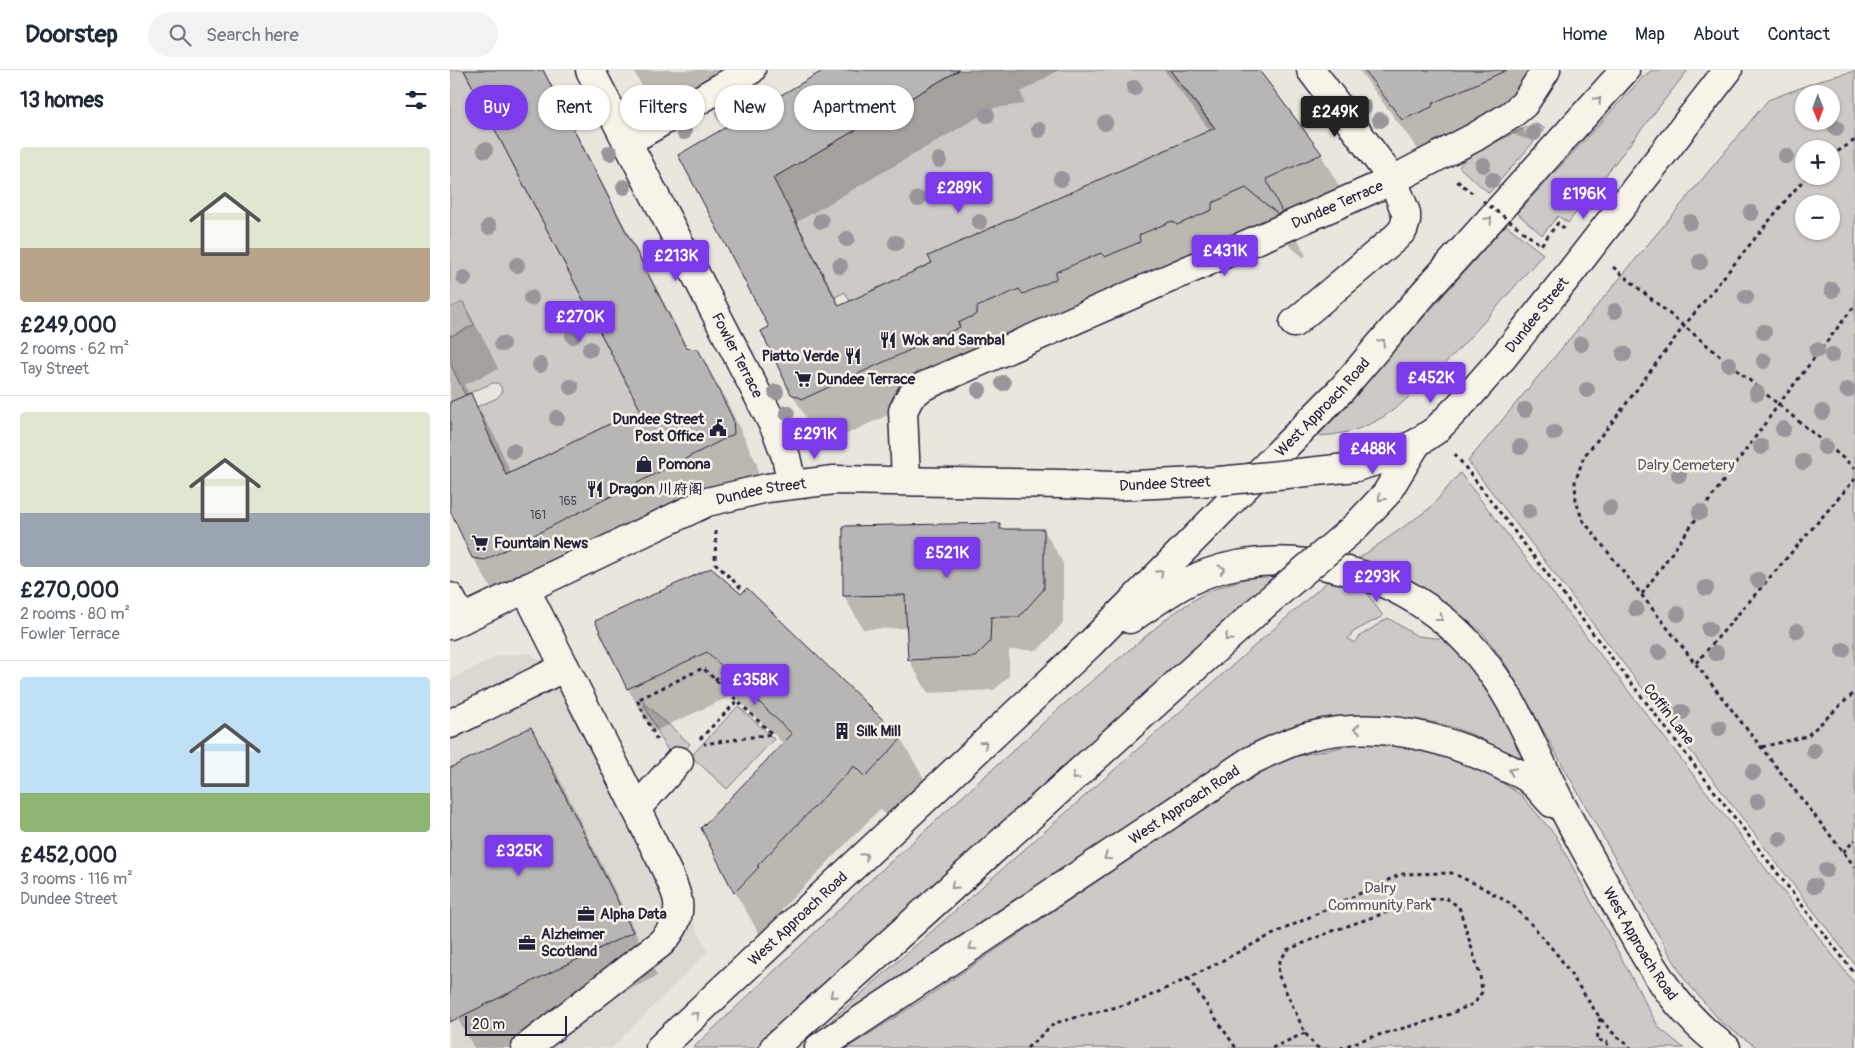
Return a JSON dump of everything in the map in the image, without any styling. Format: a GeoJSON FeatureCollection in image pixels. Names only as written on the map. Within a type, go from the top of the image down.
{"type":"FeatureCollection","features":[{"type":"Feature","properties":{"kind":"street","name":"Fowler Terrace"},"geometry":{"type":"LineString","coordinates":[[590,70],[776,432],[786,457],[792,484]]}},
{"type":"Feature","properties":{"kind":"street"},"geometry":{"type":"LineString","coordinates":[[627,142],[752,70]]}},
{"type":"Feature","properties":{"kind":"street"},"geometry":{"type":"LineString","coordinates":[[1294,323],[1403,230],[1406,221],[1406,212],[1393,180],[1310,70]]}},
{"type":"Feature","properties":{"kind":"street","name":"Dundee Terrace"},"geometry":{"type":"LineString","coordinates":[[906,480],[903,411],[910,397],[922,387],[1393,180],[1475,137],[1511,115],[1524,104],[1546,70]]}},
{"type":"Feature","properties":{"kind":"street","name":"West Approach Road"},"geometry":{"type":"LineString","coordinates":[[660,1048],[1089,645],[1342,389],[1424,293],[1626,70]]}},
{"type":"Feature","properties":{"kind":"street","name":"Dundee Street"},"geometry":{"type":"LineString","coordinates":[[454,614],[525,588],[707,502],[767,488],[834,480],[906,480],[1112,486],[1220,481],[1356,467],[1383,460],[1417,443],[1436,430],[1504,356],[1728,70]]}},
{"type":"Feature","properties":{"kind":"street"},"geometry":{"type":"LineString","coordinates":[[774,1048],[1264,605],[1355,527],[1386,494],[1417,443]]}},
{"type":"Feature","properties":{"kind":"street","name":"West Approach Road"},"geometry":{"type":"LineString","coordinates":[[1089,645],[1184,584],[1230,566],[1258,562],[1289,561],[1326,565],[1377,580],[1417,601],[1458,632],[1473,647],[1490,670],[1506,694],[1573,827],[1660,980],[1688,1015],[1726,1048]]}},
{"type":"Feature","properties":{"kind":"street"},"geometry":{"type":"LineString","coordinates":[[525,588],[636,809],[672,884],[678,901],[677,918],[672,930],[661,943],[526,1048]]}},
{"type":"Feature","properties":{"kind":"street"},"geometry":{"type":"LineString","coordinates":[[450,724],[565,667]]}},
{"type":"Feature","properties":{"kind":"street","name":"West Approach Road"},"geometry":{"type":"LineString","coordinates":[[819,1048],[1250,761],[1281,746],[1310,736],[1367,728],[1393,730],[1439,739],[1461,746],[1530,779],[1573,827]]}},
{"type":"Feature","properties":{"kind":"street"},"geometry":{"type":"LineString","coordinates":[[636,809],[682,759]]}},
{"type":"Feature","properties":{"kind":"path"},"geometry":{"type":"LineString","coordinates":[[1840,150],[1855,140]]}},
{"type":"Feature","properties":{"kind":"path"},"geometry":{"type":"LineString","coordinates":[[1799,185],[1684,326],[1614,420],[1584,456],[1575,482],[1576,501],[1582,519],[1855,867]]}},
{"type":"Feature","properties":{"kind":"path"},"geometry":{"type":"LineString","coordinates":[[1482,201],[1541,245],[1558,223]]}},
{"type":"Feature","properties":{"kind":"path"},"geometry":{"type":"LineString","coordinates":[[1622,274],[1855,468]]}},
{"type":"Feature","properties":{"kind":"path"},"geometry":{"type":"LineString","coordinates":[[1642,594],[1778,404],[1855,305]]}},
{"type":"Feature","properties":{"kind":"path","name":"Coffin Lane"},"geometry":{"type":"LineString","coordinates":[[1466,468],[1855,974]]}},
{"type":"Feature","properties":{"kind":"path"},"geometry":{"type":"LineString","coordinates":[[1696,663],[1855,479]]}},
{"type":"Feature","properties":{"kind":"path"},"geometry":{"type":"LineString","coordinates":[[707,502],[716,531],[715,563],[744,591]]}},
{"type":"Feature","properties":{"kind":"path"},"geometry":{"type":"LineString","coordinates":[[704,744],[772,734],[703,668],[637,700],[682,759],[737,701]]}},
{"type":"Feature","properties":{"kind":"path"},"geometry":{"type":"LineString","coordinates":[[715,680],[724,669]]}},
{"type":"Feature","properties":{"kind":"path"},"geometry":{"type":"LineString","coordinates":[[1762,747],[1807,736],[1855,692]]}},
{"type":"Feature","properties":{"kind":"path"},"geometry":{"type":"LineString","coordinates":[[1843,852],[1855,840]]}},
{"type":"Feature","properties":{"kind":"path"},"geometry":{"type":"LineString","coordinates":[[1027,1048],[1055,1023],[1139,1001],[1401,874],[1452,874],[1478,885],[1510,904],[1534,927],[1560,958],[1600,1018],[1612,1032],[1631,1048]]}},
{"type":"Feature","properties":{"kind":"path"},"geometry":{"type":"LineString","coordinates":[[1319,1048],[1315,1046],[1305,1033],[1278,974],[1279,963],[1287,950],[1330,932],[1426,900],[1446,898],[1459,907],[1480,975],[1482,992],[1475,1003],[1444,1017],[1368,1038],[1341,1048]]}},
{"type":"Feature","properties":{"kind":"path"},"geometry":{"type":"LineString","coordinates":[[1188,978],[1236,1048]]}},
{"type":"Feature","properties":{"kind":"path"},"geometry":{"type":"LineString","coordinates":[[1600,1018],[1597,1040],[1607,1042],[1607,1048]]}},
{"type":"Feature","properties":{"kind":"path"},"geometry":{"type":"LineString","coordinates":[[1272,1048],[1305,1033]]}},
{"type":"Feature","properties":{"kind":"shaded area"},"geometry":{"type":"Polygon","coordinates":[[[530,653],[543,662],[558,654],[708,951],[612,1048],[450,1048],[450,680],[500,655],[530,653]]]}},
{"type":"Feature","properties":{"kind":"green space"},"geometry":{"type":"Polygon","coordinates":[[[450,70],[464,70],[472,85],[465,85],[465,130],[495,130],[627,384],[649,405],[506,475],[492,441],[472,409],[497,398],[502,392],[501,387],[498,383],[493,383],[465,395],[450,363],[450,334],[451,336],[474,325],[463,302],[450,308],[450,70]]]}},
{"type":"Feature","properties":{"kind":"green space"},"geometry":{"type":"Polygon","coordinates":[[[959,70],[1170,70],[1211,124],[1230,138],[1164,151],[929,256],[932,263],[850,301],[845,292],[824,303],[826,280],[790,210],[787,211],[766,182],[856,130],[914,130],[914,96],[959,70]]]}},
{"type":"Feature","properties":{"kind":"green space"},"geometry":{"type":"Polygon","coordinates":[[[1652,70],[1688,70],[1568,223],[1558,216],[1542,235],[1517,213],[1643,77],[1652,70]]]}},
{"type":"Feature","properties":{"kind":"green space","name":"Dalry Cemetery"},"geometry":{"type":"Polygon","coordinates":[[[1855,71],[1855,965],[1468,461],[1768,100],[1795,90],[1795,130],[1840,130],[1840,85],[1808,85],[1855,71]]]}},
{"type":"Feature","properties":{"kind":"green space"},"geometry":{"type":"Polygon","coordinates":[[[1535,123],[1545,129],[1489,193],[1459,167],[1470,156],[1535,123]]]}},
{"type":"Feature","properties":{"kind":"green space"},"geometry":{"type":"Polygon","coordinates":[[[1506,225],[1543,254],[1479,328],[1428,380],[1390,413],[1355,430],[1318,436],[1506,225]]]}},
{"type":"Feature","properties":{"kind":"green space"},"geometry":{"type":"Polygon","coordinates":[[[1460,473],[1855,984],[1855,1048],[1758,1048],[1722,1023],[1685,980],[1507,666],[1483,633],[1422,587],[1355,561],[1429,509],[1460,473]]]}},
{"type":"Feature","properties":{"kind":"green space"},"geometry":{"type":"Polygon","coordinates":[[[1258,575],[1279,576],[848,970],[756,1048],[693,1048],[863,887],[1063,705],[1171,615],[1206,592],[1258,575]]]}},
{"type":"Feature","properties":{"kind":"green space"},"geometry":{"type":"Polygon","coordinates":[[[1329,580],[1365,590],[1383,616],[1353,632],[1348,639],[1355,643],[1360,636],[1388,618],[1417,636],[1445,639],[1465,658],[1491,690],[1533,764],[1517,760],[1476,736],[1446,725],[1416,719],[1388,717],[1246,750],[801,1047],[1329,580]]]}},
{"type":"Feature","properties":{"kind":"green space"},"geometry":{"type":"Polygon","coordinates":[[[642,701],[690,744],[674,763],[642,701]]]}},
{"type":"Feature","properties":{"kind":"green space"},"geometry":{"type":"Polygon","coordinates":[[[738,706],[774,739],[727,789],[691,756],[738,706]]]}},
{"type":"Feature","properties":{"kind":"green space","name":"Dalry Community Park"},"geometry":{"type":"Polygon","coordinates":[[[1362,743],[1422,748],[1484,771],[1521,795],[1556,836],[1659,1028],[1684,1048],[847,1048],[922,1000],[1233,789],[1287,758],[1362,743]]]}},
{"type":"Feature","properties":{"kind":"building"},"geometry":{"type":"Polygon","coordinates":[[[464,70],[543,70],[551,85],[538,85],[538,130],[574,130],[686,348],[698,349],[733,419],[734,434],[485,560],[472,558],[450,510],[450,402],[471,393],[506,475],[640,409],[495,130],[528,130],[528,85],[472,85],[464,70]]]}},
{"type":"Feature","properties":{"kind":"building"},"geometry":{"type":"Polygon","coordinates":[[[824,70],[959,70],[914,96],[914,85],[798,85],[824,70]]]}},
{"type":"Feature","properties":{"kind":"building"},"geometry":{"type":"Polygon","coordinates":[[[1170,70],[1259,70],[1322,154],[1266,179],[1282,212],[1278,214],[1246,188],[1212,203],[1212,210],[1177,225],[1172,221],[1139,235],[1140,242],[1105,257],[1101,253],[1056,272],[1056,279],[1023,294],[1019,289],[977,307],[977,314],[958,323],[960,327],[803,399],[791,394],[761,331],[769,327],[678,155],[721,130],[784,130],[784,93],[794,87],[794,130],[856,130],[773,178],[839,306],[932,263],[928,256],[1215,128],[1170,70]]]}},
{"type":"Feature","properties":{"kind":"building"},"geometry":{"type":"Polygon","coordinates":[[[1364,70],[1507,70],[1433,103],[1432,107],[1402,120],[1364,70]]]}},
{"type":"Feature","properties":{"kind":"building"},"geometry":{"type":"Polygon","coordinates":[[[1000,523],[1000,529],[1044,529],[1044,589],[1019,617],[991,617],[990,642],[975,657],[908,660],[905,595],[843,596],[843,526],[1000,523]]]}},
{"type":"Feature","properties":{"kind":"building","name":"Silk Mill"},"geometry":{"type":"Polygon","coordinates":[[[711,568],[741,594],[747,588],[902,738],[865,777],[854,766],[757,866],[759,867],[734,893],[701,828],[792,734],[707,652],[627,689],[595,621],[711,568]]]}},
{"type":"Feature","properties":{"kind":"building"},"geometry":{"type":"Polygon","coordinates":[[[531,727],[633,932],[450,1022],[450,768],[531,727]]]}},
{"type":"Feature","properties":{"kind":"place","name":"Wok and Sambal"},"geometry":{"type":"Point","coordinates":[888,340]}},
{"type":"Feature","properties":{"kind":"place","name":"Piatto Verde"},"geometry":{"type":"Point","coordinates":[853,356]}},
{"type":"Feature","properties":{"kind":"place","name":"Dundee Terrace"},"geometry":{"type":"Point","coordinates":[803,379]}},
{"type":"Feature","properties":{"kind":"place","name":"Dundee Street Post Office"},"geometry":{"type":"Point","coordinates":[718,428]}},
{"type":"Feature","properties":{"kind":"place","name":"Pomona"},"geometry":{"type":"Point","coordinates":[644,464]}},
{"type":"Feature","properties":{"kind":"place","name":"Dragon 川府阁"},"geometry":{"type":"Point","coordinates":[595,489]}},
{"type":"Feature","properties":{"kind":"place","name":"Fountain News"},"geometry":{"type":"Point","coordinates":[480,543]}},
{"type":"Feature","properties":{"kind":"place","name":"Silk Mill"},"geometry":{"type":"Point","coordinates":[842,731]}},
{"type":"Feature","properties":{"kind":"place","name":"Alpha Data"},"geometry":{"type":"Point","coordinates":[586,914]}},
{"type":"Feature","properties":{"kind":"place","name":"Alzheimer Scotland"},"geometry":{"type":"Point","coordinates":[527,943]}}]}
